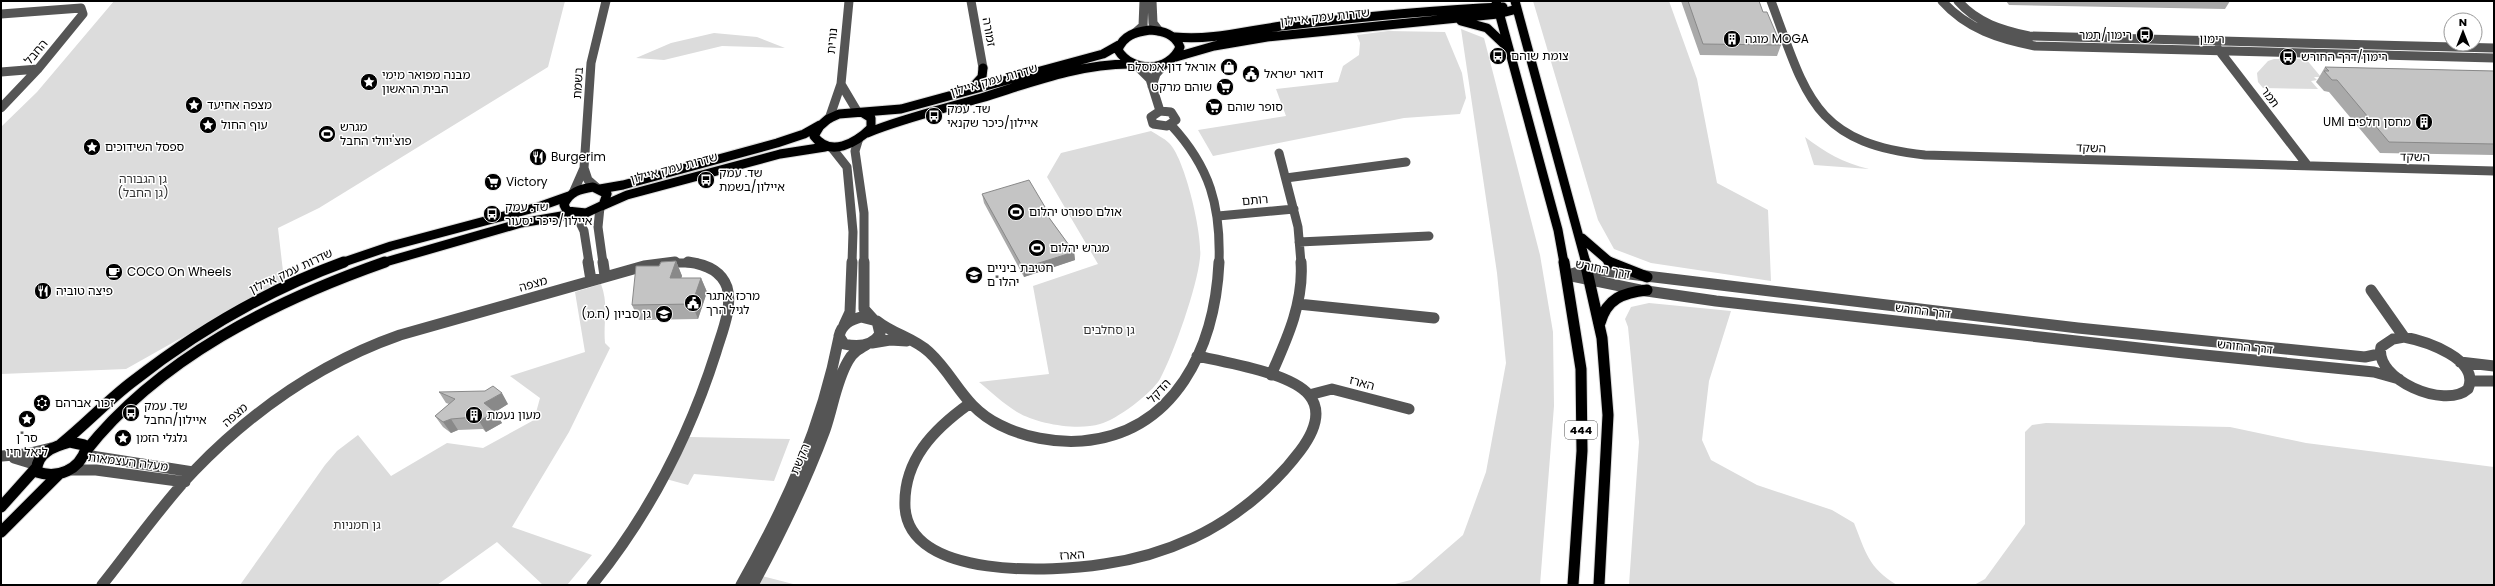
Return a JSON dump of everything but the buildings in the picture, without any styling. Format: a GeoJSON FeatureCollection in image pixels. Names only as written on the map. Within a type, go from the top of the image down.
{"type":"FeatureCollection","features":[{"type":"Feature","properties":{"kind":"main road"},"geometry":{"type":"LineString","coordinates":[[1468,8],[1484,1]]}},
{"type":"Feature","properties":{"kind":"main road","name":"שדרות עמק איילון"},"geometry":{"type":"LineString","coordinates":[[1175,37],[1197,39],[1289,26],[1468,8],[1516,5]]}},
{"type":"Feature","properties":{"kind":"main road","name":"444"},"geometry":{"type":"LineString","coordinates":[[1516,5],[1580,237],[1600,327],[1605,362],[1608,415],[1599,585]]}},
{"type":"Feature","properties":{"kind":"main road","name":"שדרות עמק איילון"},"geometry":{"type":"LineString","coordinates":[[1176,57],[1214,46],[1252,40],[1437,19],[1497,7]]}},
{"type":"Feature","properties":{"kind":"main road","name":"444"},"geometry":{"type":"LineString","coordinates":[[1497,7],[1558,230],[1567,275],[1581,369],[1582,451],[1573,585]]}},
{"type":"Feature","properties":{"kind":"main road"},"geometry":{"type":"LineString","coordinates":[[1437,19],[1479,24],[1494,32],[1507,47]]}},
{"type":"Feature","properties":{"kind":"main road"},"geometry":{"type":"LineString","coordinates":[[1159,31],[1175,37],[1180,47],[1176,57],[1165,64],[1154,66],[1134,65],[1120,55],[1119,45],[1127,36],[1135,33],[1159,31]]}},
{"type":"Feature","properties":{"kind":"main road","name":"שדרות עמק איילון"},"geometry":{"type":"LineString","coordinates":[[36,466],[42,456],[57,446],[122,390],[178,348],[228,317],[279,290],[334,265],[382,248],[545,205],[586,188],[623,185],[777,143],[804,134],[843,112],[901,109],[1103,54],[1119,45]]}},
{"type":"Feature","properties":{"kind":"main road","name":"שדרות עמק איילון"},"geometry":{"type":"LineString","coordinates":[[64,472],[85,453],[102,430],[129,404],[174,368],[238,326],[294,297],[339,277],[411,253],[540,218],[589,213],[638,192],[794,150],[845,146],[863,135],[904,119],[1055,77],[1110,64],[1134,65]]}},
{"type":"Feature","properties":{"kind":"main road"},"geometry":{"type":"LineString","coordinates":[[968,90],[980,82],[983,68],[993,76],[1007,79]]}},
{"type":"Feature","properties":{"kind":"main road"},"geometry":{"type":"LineString","coordinates":[[860,112],[869,115],[872,122],[863,135]]}},
{"type":"Feature","properties":{"kind":"main road"},"geometry":{"type":"LineString","coordinates":[[820,125],[814,136],[817,141],[829,147]]}},
{"type":"Feature","properties":{"kind":"main road"},"geometry":{"type":"LineString","coordinates":[[598,188],[607,194],[601,207]]}},
{"type":"Feature","properties":{"kind":"main road"},"geometry":{"type":"LineString","coordinates":[[571,194],[564,205],[568,212],[574,214]]}},
{"type":"Feature","properties":{"kind":"main road"},"geometry":{"type":"LineString","coordinates":[[1580,237],[1597,255],[1610,265],[1647,277]]}},
{"type":"Feature","properties":{"kind":"main road"},"geometry":{"type":"LineString","coordinates":[[1600,327],[1604,309],[1614,298],[1626,292],[1647,290]]}},
{"type":"Feature","properties":{"kind":"main road"},"geometry":{"type":"LineString","coordinates":[[57,446],[77,442],[84,445],[85,453]]}},
{"type":"Feature","properties":{"kind":"main road"},"geometry":{"type":"LineString","coordinates":[[36,466],[37,472],[44,475],[64,472]]}},
{"type":"Feature","properties":{"kind":"main road"},"geometry":{"type":"LineString","coordinates":[[1,507],[36,466]]}},
{"type":"Feature","properties":{"kind":"main road"},"geometry":{"type":"LineString","coordinates":[[1,532],[64,472]]}},
{"type":"Feature","properties":{"kind":"street","name":"בשמת"},"geometry":{"type":"LineString","coordinates":[[571,194],[584,168],[591,63],[606,1]]}},
{"type":"Feature","properties":{"kind":"street","name":"נורית"},"geometry":{"type":"LineString","coordinates":[[829,119],[841,84],[849,1]]}},
{"type":"Feature","properties":{"kind":"street","name":"זמורה"},"geometry":{"type":"LineString","coordinates":[[971,1],[983,68]]}},
{"type":"Feature","properties":{"kind":"street"},"geometry":{"type":"LineString","coordinates":[[1135,33],[1143,26],[1144,1]]}},
{"type":"Feature","properties":{"kind":"street"},"geometry":{"type":"LineString","coordinates":[[1152,1],[1153,24],[1159,31]]}},
{"type":"Feature","properties":{"kind":"street","name":"השקד"},"geometry":{"type":"LineString","coordinates":[[1771,1],[1804,82],[1818,109],[1843,132],[1882,148],[1925,155],[2494,171]]}},
{"type":"Feature","properties":{"kind":"street","name":"רימון"},"geometry":{"type":"LineString","coordinates":[[1942,1],[1960,18],[1978,30],[2006,40],[2034,46],[2494,58]]}},
{"type":"Feature","properties":{"kind":"street","name":"רימון"},"geometry":{"type":"LineString","coordinates":[[1958,1],[1981,20],[2005,30],[2029,36],[2494,48]]}},
{"type":"Feature","properties":{"kind":"street","name":"החבל"},"geometry":{"type":"LineString","coordinates":[[1,14],[40,9],[81,8],[83,14],[38,69],[1,108]]}},
{"type":"Feature","properties":{"kind":"street","name":"תמר"},"geometry":{"type":"LineString","coordinates":[[2212,41],[2308,166]]}},
{"type":"Feature","properties":{"kind":"street"},"geometry":{"type":"LineString","coordinates":[[1152,86],[1156,74],[1165,64]]}},
{"type":"Feature","properties":{"kind":"street"},"geometry":{"type":"LineString","coordinates":[[1134,65],[1143,70],[1152,86],[1160,111]]}},
{"type":"Feature","properties":{"kind":"street"},"geometry":{"type":"LineString","coordinates":[[1,72],[38,69]]}},
{"type":"Feature","properties":{"kind":"street"},"geometry":{"type":"LineString","coordinates":[[841,84],[846,95],[860,112]]}},
{"type":"Feature","properties":{"kind":"street"},"geometry":{"type":"LineString","coordinates":[[1160,111],[1174,114],[1176,120],[1171,125],[1162,127],[1151,122],[1152,114],[1160,111]]}},
{"type":"Feature","properties":{"kind":"street","name":"הדקל"},"geometry":{"type":"LineString","coordinates":[[875,320],[884,328],[917,343],[930,354],[970,404],[982,415],[997,424],[1031,436],[1068,441],[1105,438],[1124,433],[1155,415],[1180,389],[1197,356],[1209,323],[1217,284],[1220,238],[1218,216],[1212,191],[1200,162],[1171,125]]}},
{"type":"Feature","properties":{"kind":"street"},"geometry":{"type":"LineString","coordinates":[[863,135],[855,151],[864,213],[864,309],[880,325],[880,334],[869,344]]}},
{"type":"Feature","properties":{"kind":"street"},"geometry":{"type":"LineString","coordinates":[[829,147],[847,167],[853,215],[850,312],[839,337],[844,344],[850,347],[890,340],[917,343]]}},
{"type":"Feature","properties":{"kind":"street"},"geometry":{"type":"LineString","coordinates":[[1271,375],[1288,335],[1298,304],[1301,268],[1294,209],[1279,153]]}},
{"type":"Feature","properties":{"kind":"street"},"geometry":{"type":"LineString","coordinates":[[1286,178],[1406,162]]}},
{"type":"Feature","properties":{"kind":"street"},"geometry":{"type":"LineString","coordinates":[[584,168],[588,180],[598,188]]}},
{"type":"Feature","properties":{"kind":"street"},"geometry":{"type":"LineString","coordinates":[[601,207],[598,227],[605,276]]}},
{"type":"Feature","properties":{"kind":"street","name":"רותם"},"geometry":{"type":"LineString","coordinates":[[1218,216],[1294,209]]}},
{"type":"Feature","properties":{"kind":"street"},"geometry":{"type":"LineString","coordinates":[[574,214],[584,231],[591,280]]}},
{"type":"Feature","properties":{"kind":"street"},"geometry":{"type":"LineString","coordinates":[[1299,242],[1429,236]]}},
{"type":"Feature","properties":{"kind":"street","name":"מצפה"},"geometry":{"type":"LineString","coordinates":[[102,585],[193,472],[237,430],[264,407],[290,389],[341,360],[400,335],[605,276],[662,263],[699,263],[714,268],[723,279],[728,292],[721,335],[699,402],[661,483],[633,530],[592,585]]}},
{"type":"Feature","properties":{"kind":"street","name":"דרך החורש"},"geometry":{"type":"LineString","coordinates":[[1567,275],[1588,269],[2185,340],[2365,357],[2379,354]]}},
{"type":"Feature","properties":{"kind":"street","name":"דרך החורש"},"geometry":{"type":"LineString","coordinates":[[1567,275],[1591,281],[1647,290],[2083,343],[2374,372],[2399,379]]}},
{"type":"Feature","properties":{"kind":"street"},"geometry":{"type":"LineString","coordinates":[[2371,290],[2404,338]]}},
{"type":"Feature","properties":{"kind":"street"},"geometry":{"type":"LineString","coordinates":[[1298,304],[1434,318]]}},
{"type":"Feature","properties":{"kind":"street"},"geometry":{"type":"LineString","coordinates":[[844,325],[861,317],[875,320]]}},
{"type":"Feature","properties":{"kind":"street","name":"הקשת"},"geometry":{"type":"LineString","coordinates":[[740,585],[788,495],[810,441],[825,402],[839,337]]}},
{"type":"Feature","properties":{"kind":"street"},"geometry":{"type":"LineString","coordinates":[[2460,362],[2471,381],[2470,388],[2464,394],[2441,396],[2426,393],[2399,379],[2389,371],[2379,354],[2380,347],[2385,341],[2404,338],[2434,345],[2460,362],[2494,366]]}},
{"type":"Feature","properties":{"kind":"street","name":"הקשת"},"geometry":{"type":"LineString","coordinates":[[753,585],[782,530],[810,471],[835,402],[844,366],[856,351],[869,344]]}},
{"type":"Feature","properties":{"kind":"street"},"geometry":{"type":"LineString","coordinates":[[1197,356],[1271,375],[1297,385],[1309,395]]}},
{"type":"Feature","properties":{"kind":"street"},"geometry":{"type":"LineString","coordinates":[[2471,381],[2494,381]]}},
{"type":"Feature","properties":{"kind":"street","name":"הארז"},"geometry":{"type":"LineString","coordinates":[[970,404],[938,426],[926,439],[915,459],[908,480],[905,503],[907,523],[915,536],[927,547],[948,557],[976,564],[1053,569],[1100,565],[1161,550],[1193,538],[1243,507],[1272,482],[1312,437],[1317,421],[1309,395],[1332,389],[1409,409]]}},
{"type":"Feature","properties":{"kind":"street"},"geometry":{"type":"LineString","coordinates":[[2,456],[26,454],[57,446]]}},
{"type":"Feature","properties":{"kind":"street","name":"מעלה העצמאות"},"geometry":{"type":"LineString","coordinates":[[85,453],[106,460],[193,472]]}},
{"type":"Feature","properties":{"kind":"street"},"geometry":{"type":"LineString","coordinates":[[2,456],[36,466]]}},
{"type":"Feature","properties":{"kind":"street","name":"מעלה העצמאות"},"geometry":{"type":"LineString","coordinates":[[64,472],[96,470],[185,482]]}},
{"type":"Feature","properties":{"kind":"green space","name":"גן הגבורה (גן החבל)"},"geometry":{"type":"Polygon","coordinates":[[[114,1],[565,1],[548,67],[319,208],[278,228],[284,280],[126,369],[1,374],[1,127],[37,92],[114,1]]]}},
{"type":"Feature","properties":{"kind":"green space"},"geometry":{"type":"Polygon","coordinates":[[[1533,1],[1669,1],[1697,79],[1717,183],[1768,210],[1771,281],[1651,263],[1614,249],[1598,220],[1533,1]]]}},
{"type":"Feature","properties":{"kind":"green space"},"geometry":{"type":"Polygon","coordinates":[[[1461,29],[1484,38],[1540,255],[1553,332],[1554,406],[1540,585],[1391,585],[1411,580],[1463,535],[1486,472],[1506,363],[1497,273],[1461,29]]]}},
{"type":"Feature","properties":{"kind":"green space"},"geometry":{"type":"Polygon","coordinates":[[[1388,31],[1445,32],[1462,73],[1466,98],[1460,114],[1404,118],[1213,156],[1198,130],[1286,116],[1276,89],[1338,82],[1343,66],[1359,55],[1360,43],[1357,35],[1388,31]]]}},
{"type":"Feature","properties":{"kind":"green space"},"geometry":{"type":"Polygon","coordinates":[[[714,33],[757,37],[785,48],[722,46],[664,60],[636,58],[671,43],[714,33]]]}},
{"type":"Feature","properties":{"kind":"green space"},"geometry":{"type":"Polygon","coordinates":[[[2274,59],[2306,59],[2321,77],[2314,77],[2317,80],[2311,81],[2318,89],[2263,88],[2258,82],[2257,73],[2268,61],[2274,59]]]}},
{"type":"Feature","properties":{"kind":"green space","name":"גן סחלבים"},"geometry":{"type":"Polygon","coordinates":[[[1151,131],[1169,143],[1175,151],[1181,164],[1192,198],[1199,233],[1200,247],[1198,270],[1190,302],[1166,368],[1160,379],[1149,392],[1133,406],[1107,422],[1081,427],[1046,423],[1025,416],[1007,405],[979,382],[1049,374],[1033,286],[1098,264],[1047,177],[1061,153],[1151,131]]]}},
{"type":"Feature","properties":{"kind":"green space"},"geometry":{"type":"Polygon","coordinates":[[[1805,137],[1851,164],[1869,169],[1814,165],[1805,137]]]}},
{"type":"Feature","properties":{"kind":"green space","name":"גן חמניות"},"geometry":{"type":"Polygon","coordinates":[[[601,284],[605,299],[605,343],[610,348],[569,432],[512,527],[592,555],[567,585],[543,585],[497,542],[437,585],[240,585],[325,465],[337,451],[358,435],[391,476],[447,443],[483,448],[534,420],[540,398],[510,376],[585,352],[575,292],[601,284]]]}},
{"type":"Feature","properties":{"kind":"green space"},"geometry":{"type":"Polygon","coordinates":[[[1649,303],[1731,311],[1709,381],[1702,440],[1711,460],[1757,485],[1832,510],[1854,523],[1869,558],[1880,572],[1897,585],[1629,585],[1639,442],[1628,327],[1625,319],[1631,307],[1649,303]]]}},
{"type":"Feature","properties":{"kind":"green space"},"geometry":{"type":"Polygon","coordinates":[[[2046,423],[2230,427],[2306,443],[2494,467],[2494,585],[1974,585],[1985,579],[2025,524],[2025,432],[2032,425],[2046,423]]]}},
{"type":"Feature","properties":{"kind":"green space"},"geometry":{"type":"Polygon","coordinates":[[[689,437],[790,439],[774,481],[694,474],[688,485],[666,479],[689,437]]]}},
{"type":"Feature","properties":{"kind":"green space"},"geometry":{"type":"Polygon","coordinates":[[[758,575],[797,585],[752,585],[758,575]]]}},
{"type":"Feature","properties":{"kind":"place","name":"רימון/תמר"},"geometry":{"type":"Point","coordinates":[2145,35]}},
{"type":"Feature","properties":{"kind":"place","name":"מוגה MOGA"},"geometry":{"type":"Point","coordinates":[1732,39]}},
{"type":"Feature","properties":{"kind":"place","name":"צומת שוהם"},"geometry":{"type":"Point","coordinates":[1498,56]}},
{"type":"Feature","properties":{"kind":"place","name":"רימון/דרך החורש"},"geometry":{"type":"Point","coordinates":[2288,57]}},
{"type":"Feature","properties":{"kind":"place","name":"אוראל דון אמסלם"},"geometry":{"type":"Point","coordinates":[1229,67]}},
{"type":"Feature","properties":{"kind":"place","name":"דואר ישראל"},"geometry":{"type":"Point","coordinates":[1251,74]}},
{"type":"Feature","properties":{"kind":"place","name":"מבנה מפואר מימי הבית הראשון"},"geometry":{"type":"Point","coordinates":[369,82]}},
{"type":"Feature","properties":{"kind":"place","name":"שוהם מרקט"},"geometry":{"type":"Point","coordinates":[1225,87]}},
{"type":"Feature","properties":{"kind":"place","name":"מצפה אחיעד"},"geometry":{"type":"Point","coordinates":[194,105]}},
{"type":"Feature","properties":{"kind":"place","name":"סופר שוהם"},"geometry":{"type":"Point","coordinates":[1214,107]}},
{"type":"Feature","properties":{"kind":"place","name":"שד. עמק איילון/כיכר שקנאי"},"geometry":{"type":"Point","coordinates":[934,116]}},
{"type":"Feature","properties":{"kind":"place","name":"UMI מחסן חלפים"},"geometry":{"type":"Point","coordinates":[2424,122]}},
{"type":"Feature","properties":{"kind":"place","name":"עוף החול"},"geometry":{"type":"Point","coordinates":[208,125]}},
{"type":"Feature","properties":{"kind":"place","name":"מגרש פוצ'יוולי החבל"},"geometry":{"type":"Point","coordinates":[327,134]}},
{"type":"Feature","properties":{"kind":"place","name":"ספסל השידוכים"},"geometry":{"type":"Point","coordinates":[92,147]}},
{"type":"Feature","properties":{"kind":"place","name":"Burgerim"},"geometry":{"type":"Point","coordinates":[538,157]}},
{"type":"Feature","properties":{"kind":"place","name":"שד. עמק איילון/בשמת"},"geometry":{"type":"Point","coordinates":[706,180]}},
{"type":"Feature","properties":{"kind":"place","name":"Victory"},"geometry":{"type":"Point","coordinates":[493,182]}},
{"type":"Feature","properties":{"kind":"place","name":"אולם ספורט יהלום"},"geometry":{"type":"Point","coordinates":[1016,212]}},
{"type":"Feature","properties":{"kind":"place","name":"שד. עמק איילון/כיכר יסעור"},"geometry":{"type":"Point","coordinates":[492,214]}},
{"type":"Feature","properties":{"kind":"place","name":"מגרש יהלום"},"geometry":{"type":"Point","coordinates":[1037,248]}},
{"type":"Feature","properties":{"kind":"place","name":"COCO On Wheels"},"geometry":{"type":"Point","coordinates":[114,272]}},
{"type":"Feature","properties":{"kind":"place","name":"חטיבת ביניים יהלו\"ם"},"geometry":{"type":"Point","coordinates":[974,275]}},
{"type":"Feature","properties":{"kind":"place","name":"פיצה טוביה"},"geometry":{"type":"Point","coordinates":[43,291]}},
{"type":"Feature","properties":{"kind":"place","name":"מרכז אתגר לגיל הרך"},"geometry":{"type":"Point","coordinates":[693,303]}},
{"type":"Feature","properties":{"kind":"place","name":"גן סביון (ח.מ)"},"geometry":{"type":"Point","coordinates":[664,314]}},
{"type":"Feature","properties":{"kind":"place","name":"זכור אברהם"},"geometry":{"type":"Point","coordinates":[42,403]}},
{"type":"Feature","properties":{"kind":"place","name":"שד. עמק איילון/החבל"},"geometry":{"type":"Point","coordinates":[131,413]}},
{"type":"Feature","properties":{"kind":"place","name":"מעון נעמת"},"geometry":{"type":"Point","coordinates":[474,415]}},
{"type":"Feature","properties":{"kind":"place","name":"סר\"ן ליאל חיו"},"geometry":{"type":"Point","coordinates":[27,419]}},
{"type":"Feature","properties":{"kind":"place","name":"גלגלי הזמן"},"geometry":{"type":"Point","coordinates":[123,438]}}]}
